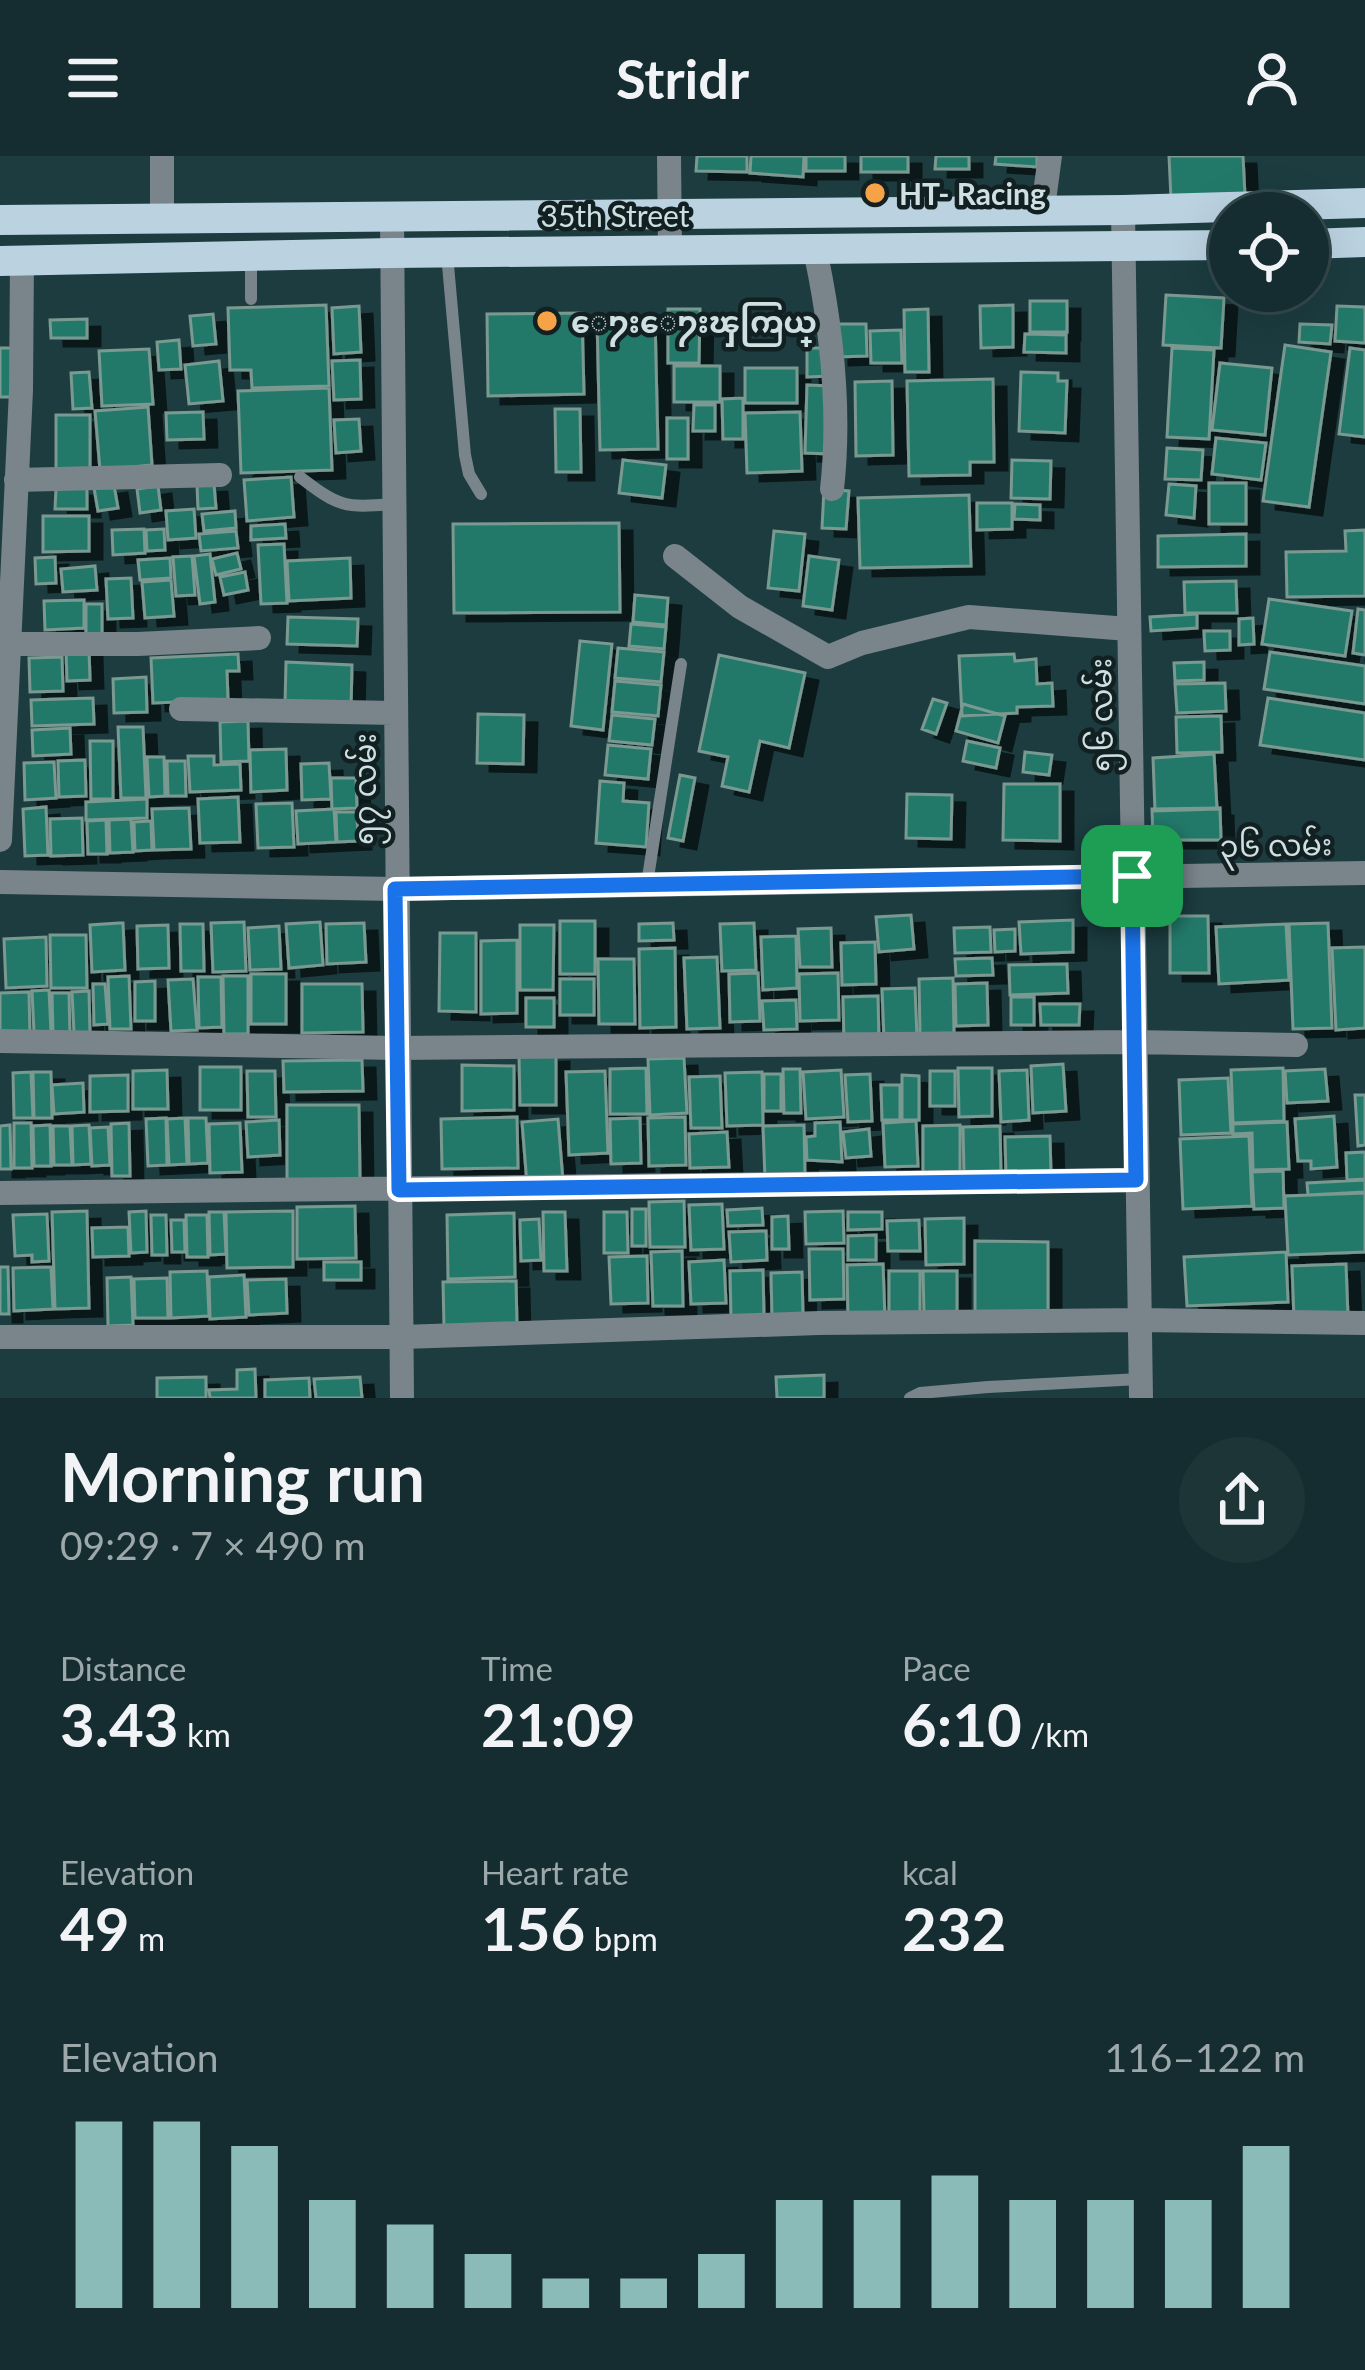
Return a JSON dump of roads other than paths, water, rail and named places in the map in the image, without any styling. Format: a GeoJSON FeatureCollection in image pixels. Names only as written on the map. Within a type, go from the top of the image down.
{"type":"FeatureCollection","features":[{"type":"Feature","properties":{"kind":"main road","name":"35th Street"},"geometry":{"type":"LineString","coordinates":[[0,220],[1043,208],[1123,211],[1365,203]]}},
{"type":"Feature","properties":{"kind":"main road"},"geometry":{"type":"LineString","coordinates":[[1329,243],[1365,242]]}},
{"type":"Feature","properties":{"kind":"main road","name":"35th Street"},"geometry":{"type":"LineString","coordinates":[[11,260],[1209,245]]}},
{"type":"Feature","properties":{"kind":"street"},"geometry":{"type":"LineString","coordinates":[[162,156],[162,217]]}},
{"type":"Feature","properties":{"kind":"street"},"geometry":{"type":"LineString","coordinates":[[669,156],[670,251]]}},
{"type":"Feature","properties":{"kind":"street"},"geometry":{"type":"LineString","coordinates":[[1043,208],[1050,156]]}},
{"type":"Feature","properties":{"kind":"street","name":"၅၆ လမ်း"},"geometry":{"type":"LineString","coordinates":[[1123,211],[1141,1388]]}},
{"type":"Feature","properties":{"kind":"street","name":"၅၇ လမ်း"},"geometry":{"type":"LineString","coordinates":[[392,217],[402,1398]]}},
{"type":"Feature","properties":{"kind":"street"},"geometry":{"type":"LineString","coordinates":[[815,250],[831,328],[832,489]]}},
{"type":"Feature","properties":{"kind":"street"},"geometry":{"type":"LineString","coordinates":[[0,840],[10,644],[5,597],[16,480],[11,260]]}},
{"type":"Feature","properties":{"kind":"street"},"geometry":{"type":"LineString","coordinates":[[16,480],[220,475]]}},
{"type":"Feature","properties":{"kind":"street"},"geometry":{"type":"LineString","coordinates":[[675,556],[740,607],[828,657],[882,637],[969,616],[1129,628]]}},
{"type":"Feature","properties":{"kind":"street"},"geometry":{"type":"LineString","coordinates":[[10,644],[259,638]]}},
{"type":"Feature","properties":{"kind":"street"},"geometry":{"type":"LineString","coordinates":[[181,709],[394,712]]}},
{"type":"Feature","properties":{"kind":"street","name":"၃၆ လမ်း"},"geometry":{"type":"LineString","coordinates":[[0,883],[395,889],[1365,873]]}},
{"type":"Feature","properties":{"kind":"street"},"geometry":{"type":"LineString","coordinates":[[0,1041],[397,1048],[1134,1042],[1295,1046]]}},
{"type":"Feature","properties":{"kind":"street"},"geometry":{"type":"LineString","coordinates":[[0,1193],[1136,1180]]}},
{"type":"Feature","properties":{"kind":"street"},"geometry":{"type":"LineString","coordinates":[[0,1337],[402,1337],[819,1323],[1365,1323]]}},
{"type":"Feature","properties":{"kind":"lane"},"geometry":{"type":"LineString","coordinates":[[447,253],[465,455],[481,494]]}},
{"type":"Feature","properties":{"kind":"lane"},"geometry":{"type":"LineString","coordinates":[[250,256],[251,299]]}},
{"type":"Feature","properties":{"kind":"lane"},"geometry":{"type":"LineString","coordinates":[[300,477],[332,502],[353,507],[393,504]]}},
{"type":"Feature","properties":{"kind":"lane"},"geometry":{"type":"LineString","coordinates":[[647,884],[681,664]]}},
{"type":"Feature","properties":{"kind":"lane"},"geometry":{"type":"LineString","coordinates":[[910,1398],[988,1387],[1141,1388]]}},
{"type":"Feature","properties":{"kind":"place","name":"HT- Racing"},"geometry":{"type":"Point","coordinates":[875,193]}},
{"type":"Feature","properties":{"kind":"place","name":"ေ႒းေ႒းၾကြယ္"},"geometry":{"type":"Point","coordinates":[547,321]}}]}
